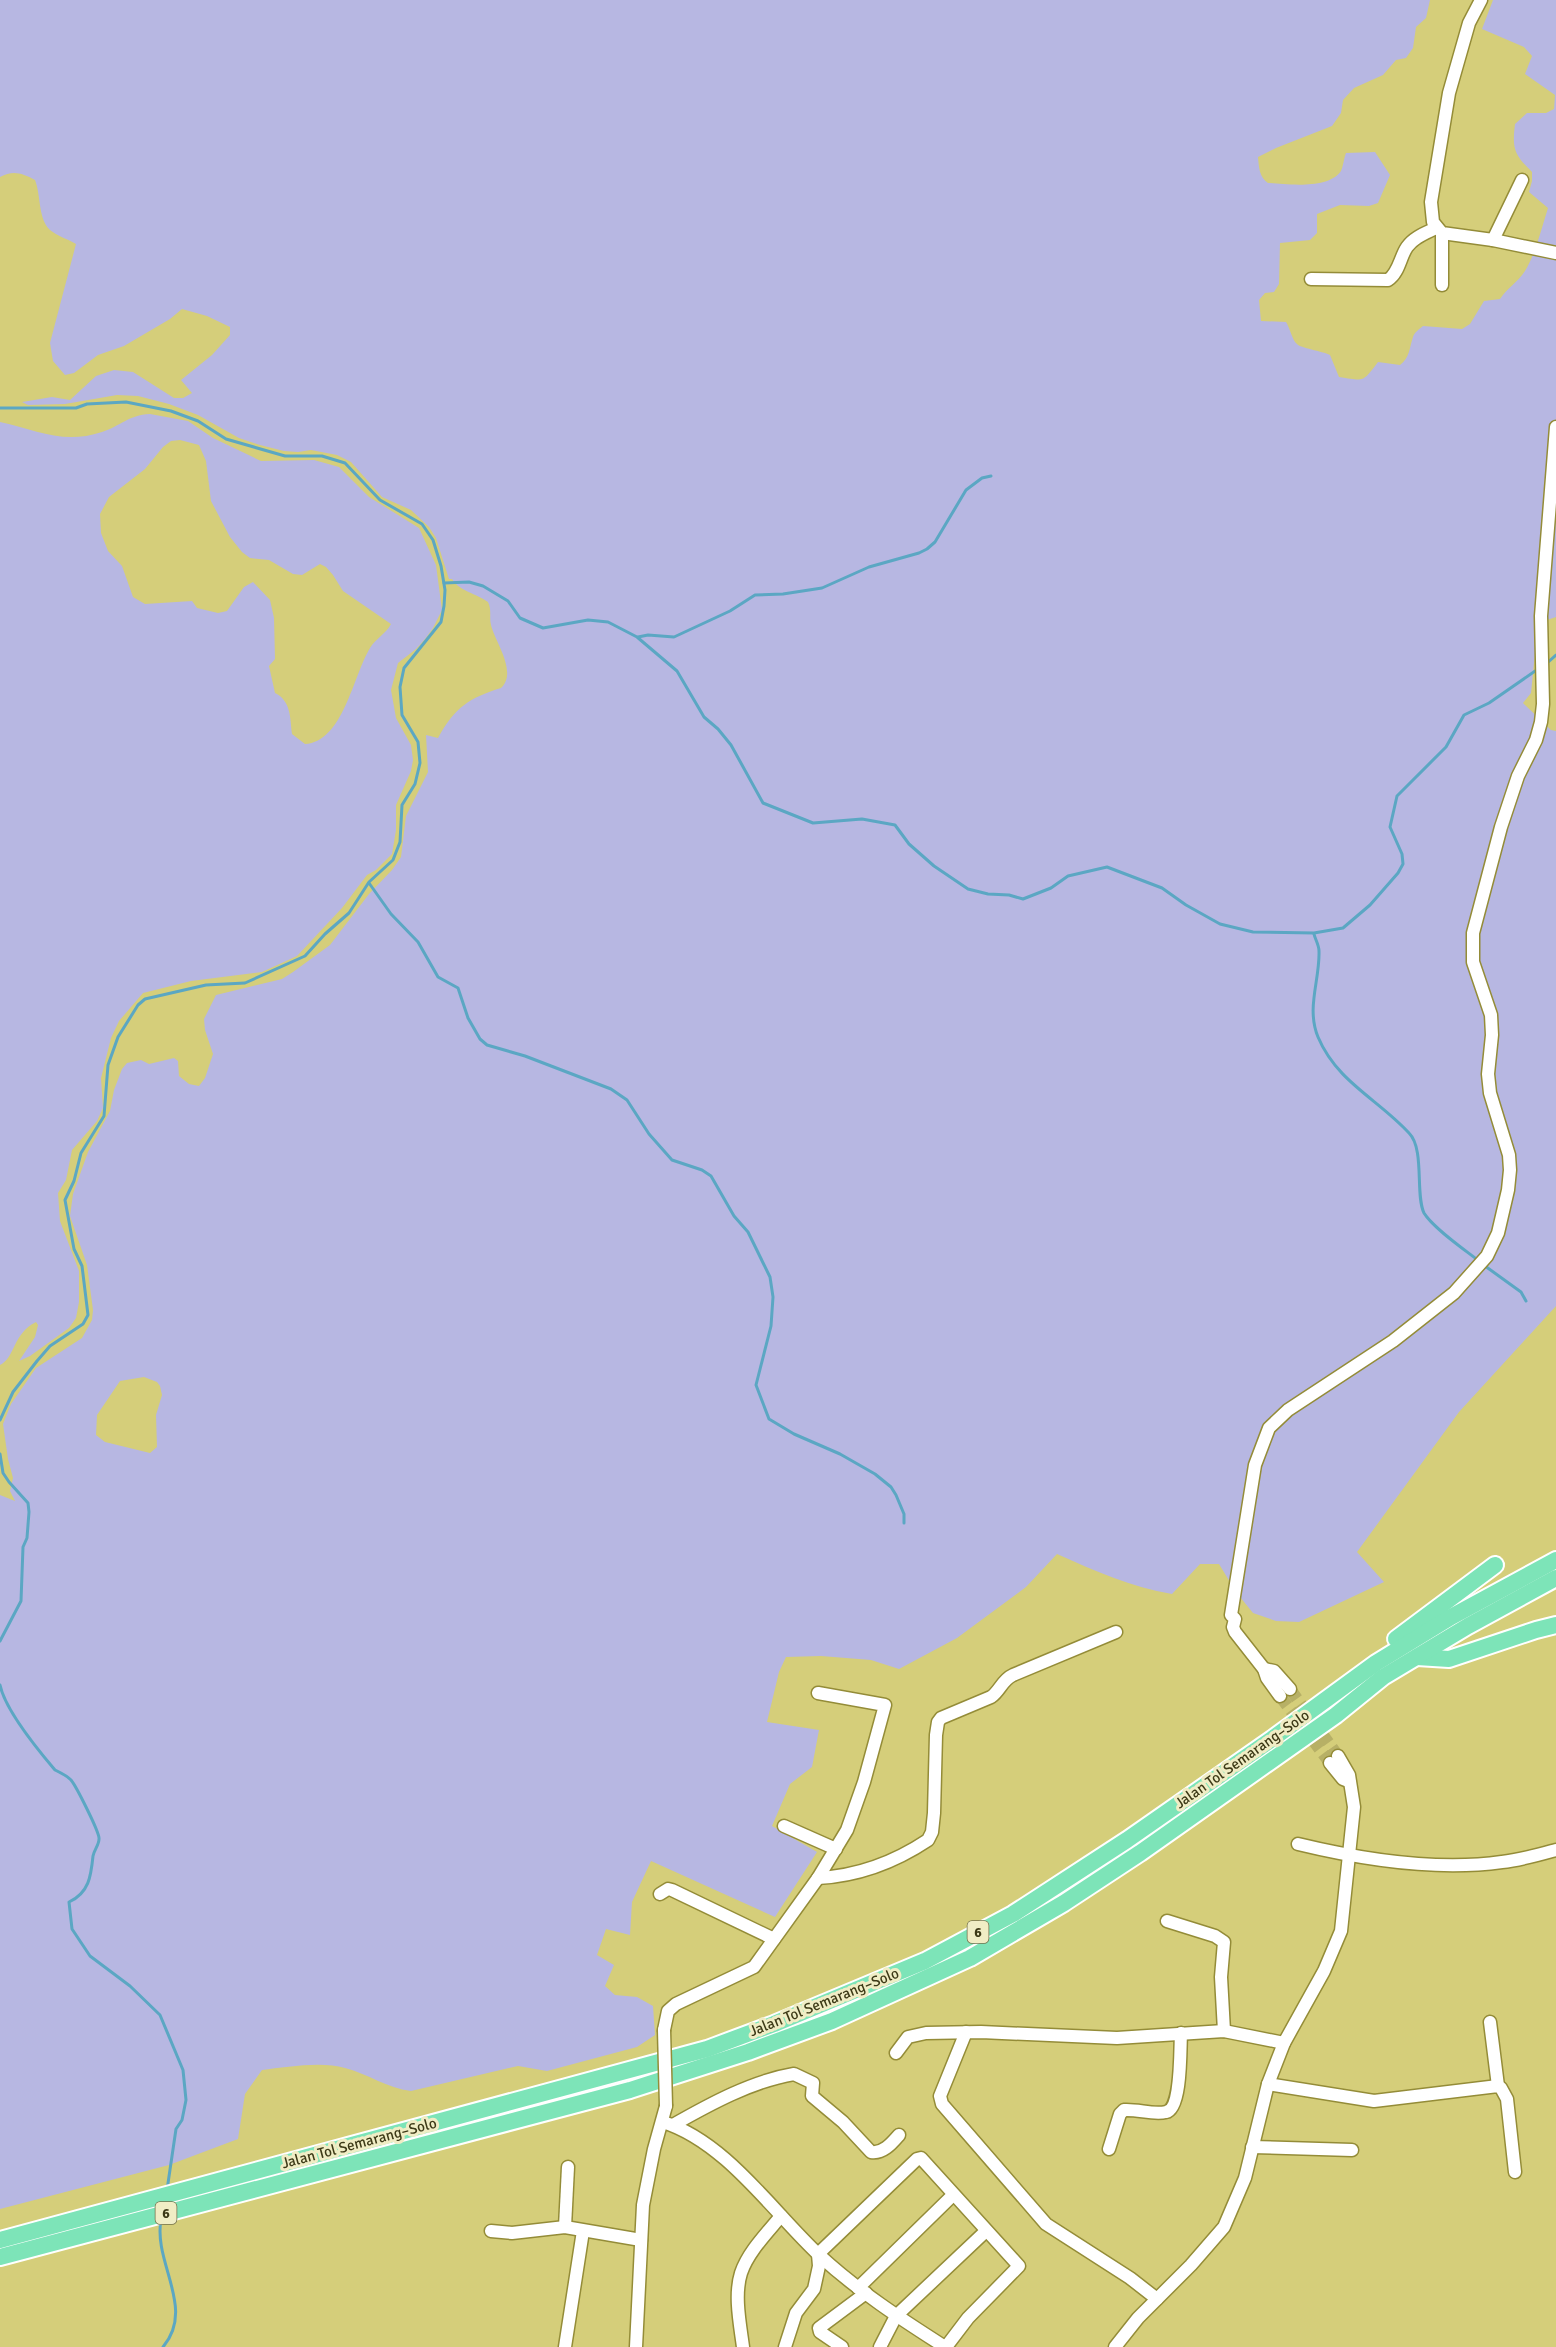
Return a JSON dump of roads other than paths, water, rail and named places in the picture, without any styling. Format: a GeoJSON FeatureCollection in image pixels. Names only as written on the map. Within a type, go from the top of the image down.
{"type":"FeatureCollection","features":[{"type":"Feature","properties":{"kind":"highway","name":"Jalan Tol Semarang–Solo"},"geometry":{"type":"LineString","coordinates":[[0,2240],[707,2049],[774,2024],[925,1961],[1013,1914],[1061,1884],[1272,1739],[1404,1644],[1556,1560]]}},
{"type":"Feature","properties":{"kind":"highway"},"geometry":{"type":"LineString","coordinates":[[1339,1689],[1368,1659],[1495,1565]]}},
{"type":"Feature","properties":{"kind":"highway","name":"Jalan Tol Semarang–Solo"},"geometry":{"type":"LineString","coordinates":[[0,2257],[673,2077],[822,2025],[927,1978],[997,1942],[1083,1890],[1140,1853],[1336,1715],[1383,1677],[1468,1626],[1556,1578]]}},
{"type":"Feature","properties":{"kind":"highway"},"geometry":{"type":"LineString","coordinates":[[1417,1657],[1449,1659],[1556,1625]]}},
{"type":"Feature","properties":{"kind":"street"},"geometry":{"type":"LineString","coordinates":[[1442,285],[1439,231],[1431,215],[1431,202],[1449,93],[1469,23],[1481,0]]}},
{"type":"Feature","properties":{"kind":"street"},"geometry":{"type":"LineString","coordinates":[[1493,240],[1522,180]]}},
{"type":"Feature","properties":{"kind":"street"},"geometry":{"type":"LineString","coordinates":[[1311,279],[1388,280],[1393,277],[1406,248],[1412,242],[1439,231],[1556,253]]}},
{"type":"Feature","properties":{"kind":"street"},"geometry":{"type":"LineString","coordinates":[[1285,1693],[1268,1678],[1264,1669],[1235,1632],[1233,1627],[1235,1619],[1231,1615],[1255,1465],[1269,1428],[1288,1410],[1419,1322],[1454,1293],[1488,1256],[1498,1233],[1504,1210],[1510,1170],[1509,1155],[1490,1093],[1488,1074],[1492,1035],[1491,1015],[1473,962],[1473,933],[1501,827],[1514,786],[1536,740],[1543,704],[1542,604],[1556,427]]}},
{"type":"Feature","properties":{"kind":"street"},"geometry":{"type":"LineString","coordinates":[[818,1878],[837,1877],[874,1867],[928,1840],[933,1825],[937,1728],[941,1718],[991,1697],[997,1693],[1006,1678],[1012,1675],[1116,1632]]}},
{"type":"Feature","properties":{"kind":"street"},"geometry":{"type":"LineString","coordinates":[[636,2347],[640,2240],[649,2176],[668,2124],[664,2030],[668,2011],[676,2004],[749,1971],[758,1962],[836,1849],[847,1830],[864,1782],[885,1705],[818,1693]]}},
{"type":"Feature","properties":{"kind":"street"},"geometry":{"type":"LineString","coordinates":[[1115,2347],[1138,2318],[1224,2227],[1239,2194],[1268,2084],[1284,2043],[1324,1971],[1341,1931],[1354,1807],[1348,1781],[1343,1779],[1334,1759]]}},
{"type":"Feature","properties":{"kind":"street"},"geometry":{"type":"LineString","coordinates":[[784,1826],[836,1849]]}},
{"type":"Feature","properties":{"kind":"street"},"geometry":{"type":"LineString","coordinates":[[1298,1844],[1350,1856],[1442,1864],[1503,1862],[1556,1850]]}},
{"type":"Feature","properties":{"kind":"street"},"geometry":{"type":"LineString","coordinates":[[660,1894],[668,1889],[672,1890],[774,1938]]}},
{"type":"Feature","properties":{"kind":"street"},"geometry":{"type":"LineString","coordinates":[[1167,1921],[1215,1936],[1224,1942],[1221,1977],[1224,2031]]}},
{"type":"Feature","properties":{"kind":"street"},"geometry":{"type":"LineString","coordinates":[[1490,2022],[1498,2086]]}},
{"type":"Feature","properties":{"kind":"street"},"geometry":{"type":"LineString","coordinates":[[896,2053],[904,2040],[912,2035],[966,2032],[1117,2038],[1224,2031],[1284,2043]]}},
{"type":"Feature","properties":{"kind":"street"},"geometry":{"type":"LineString","coordinates":[[966,2032],[940,2096],[942,2104],[1046,2224],[1130,2278],[1157,2299]]}},
{"type":"Feature","properties":{"kind":"street"},"geometry":{"type":"LineString","coordinates":[[1108,2149],[1124,2110],[1166,2112],[1172,2109],[1177,2098],[1181,2033]]}},
{"type":"Feature","properties":{"kind":"street"},"geometry":{"type":"LineString","coordinates":[[668,2124],[768,2080],[794,2073],[813,2083],[811,2094],[813,2098],[843,2122],[871,2152],[876,2153],[886,2148],[898,2135]]}},
{"type":"Feature","properties":{"kind":"street"},"geometry":{"type":"LineString","coordinates":[[1268,2084],[1374,2101],[1498,2086],[1502,2088],[1507,2099],[1515,2172]]}},
{"type":"Feature","properties":{"kind":"street"},"geometry":{"type":"LineString","coordinates":[[668,2124],[689,2133],[707,2145],[818,2254],[862,2291],[896,2316],[946,2347],[968,2318],[1019,2268],[1018,2263],[953,2195],[922,2158],[917,2159],[818,2254]]}},
{"type":"Feature","properties":{"kind":"street"},"geometry":{"type":"LineString","coordinates":[[1252,2147],[1352,2150]]}},
{"type":"Feature","properties":{"kind":"street"},"geometry":{"type":"LineString","coordinates":[[565,2227],[568,2167]]}},
{"type":"Feature","properties":{"kind":"street"},"geometry":{"type":"LineString","coordinates":[[842,2347],[820,2332],[819,2328],[862,2291],[953,2195]]}},
{"type":"Feature","properties":{"kind":"street"},"geometry":{"type":"LineString","coordinates":[[742,2347],[738,2294],[741,2272],[753,2252],[781,2216]]}},
{"type":"Feature","properties":{"kind":"street"},"geometry":{"type":"LineString","coordinates":[[491,2231],[512,2233],[565,2227],[640,2240]]}},
{"type":"Feature","properties":{"kind":"street"},"geometry":{"type":"LineString","coordinates":[[565,2347],[583,2231]]}},
{"type":"Feature","properties":{"kind":"street"},"geometry":{"type":"LineString","coordinates":[[880,2347],[896,2316],[986,2231]]}},
{"type":"Feature","properties":{"kind":"street"},"geometry":{"type":"LineString","coordinates":[[785,2347],[796,2313],[814,2289],[819,2266],[818,2254]]}},
{"type":"Feature","properties":{"kind":"waterway"},"geometry":{"type":"LineString","coordinates":[[0,408],[76,408],[87,404],[126,402],[171,411],[198,421],[226,439],[285,456],[322,456],[345,463],[380,500],[422,524],[433,540],[445,590],[441,622],[404,668],[400,687],[402,715],[418,742],[420,763],[415,784],[402,805],[400,842],[393,860],[369,882],[349,913],[305,956],[245,983],[206,985],[145,999],[138,1005],[118,1037],[108,1065],[104,1116],[81,1153],[74,1181],[65,1200],[74,1249],[82,1266],[88,1315],[83,1324],[50,1346],[37,1361],[13,1392],[0,1420]]}},
{"type":"Feature","properties":{"kind":"waterway"},"geometry":{"type":"LineString","coordinates":[[638,637],[648,635],[674,637],[730,611],[755,595],[783,594],[822,588],[869,567],[919,553],[935,542],[966,490],[982,478],[991,476]]}},
{"type":"Feature","properties":{"kind":"waterway"},"geometry":{"type":"LineString","coordinates":[[444,583],[469,582],[483,586],[508,601],[520,618],[543,628],[588,620],[608,622],[637,637],[677,671],[704,717],[731,745],[763,803],[813,823],[862,819],[895,825],[909,844],[934,866],[968,889],[1023,899],[1051,888],[1068,876],[1107,867],[1162,888],[1220,924],[1253,932],[1314,933],[1343,928],[1370,905],[1403,864],[1402,854],[1390,827],[1397,796],[1446,747],[1464,715],[1489,703],[1538,669]]}},
{"type":"Feature","properties":{"kind":"waterway"},"geometry":{"type":"LineString","coordinates":[[1546,664],[1556,655]]}},
{"type":"Feature","properties":{"kind":"waterway"},"geometry":{"type":"LineString","coordinates":[[369,883],[391,914],[418,942],[438,977],[458,988],[468,1018],[480,1039],[487,1045],[525,1056],[611,1089],[627,1100],[649,1134],[672,1160],[702,1170],[711,1176],[734,1216],[748,1232],[770,1277],[773,1297],[771,1326],[756,1385],[769,1419],[794,1434],[840,1454],[875,1474],[891,1487],[896,1495],[904,1514],[904,1523]]}},
{"type":"Feature","properties":{"kind":"waterway"},"geometry":{"type":"LineString","coordinates":[[1314,934],[1319,951],[1319,962],[1313,1015],[1318,1037],[1326,1053],[1347,1078],[1409,1133],[1417,1150],[1421,1205],[1424,1213],[1442,1232],[1479,1261]]}},
{"type":"Feature","properties":{"kind":"waterway"},"geometry":{"type":"LineString","coordinates":[[1485,1266],[1521,1292],[1526,1301]]}},
{"type":"Feature","properties":{"kind":"waterway"},"geometry":{"type":"LineString","coordinates":[[0,1454],[3,1473],[28,1503],[29,1512],[27,1538],[23,1547],[21,1601],[0,1641]]}},
{"type":"Feature","properties":{"kind":"waterway"},"geometry":{"type":"LineString","coordinates":[[0,1685],[8,1706],[31,1741],[55,1770],[74,1784],[98,1835],[99,1841],[88,1883],[81,1894],[69,1902],[72,1929],[90,1956],[130,1986],[160,2015],[183,2070],[186,2100],[182,2120],[176,2129],[167,2190]]}},
{"type":"Feature","properties":{"kind":"waterway"},"geometry":{"type":"LineString","coordinates":[[161,2220],[160,2236],[175,2301],[172,2332],[163,2347]]}},
{"type":"Feature","properties":{"kind":"tunnel"},"geometry":{"type":"LineString","coordinates":[[1290,1689],[1338,1756]]}},
{"type":"Feature","properties":{"kind":"tunnel"},"geometry":{"type":"LineString","coordinates":[[1280,1696],[1330,1763]]}}]}
